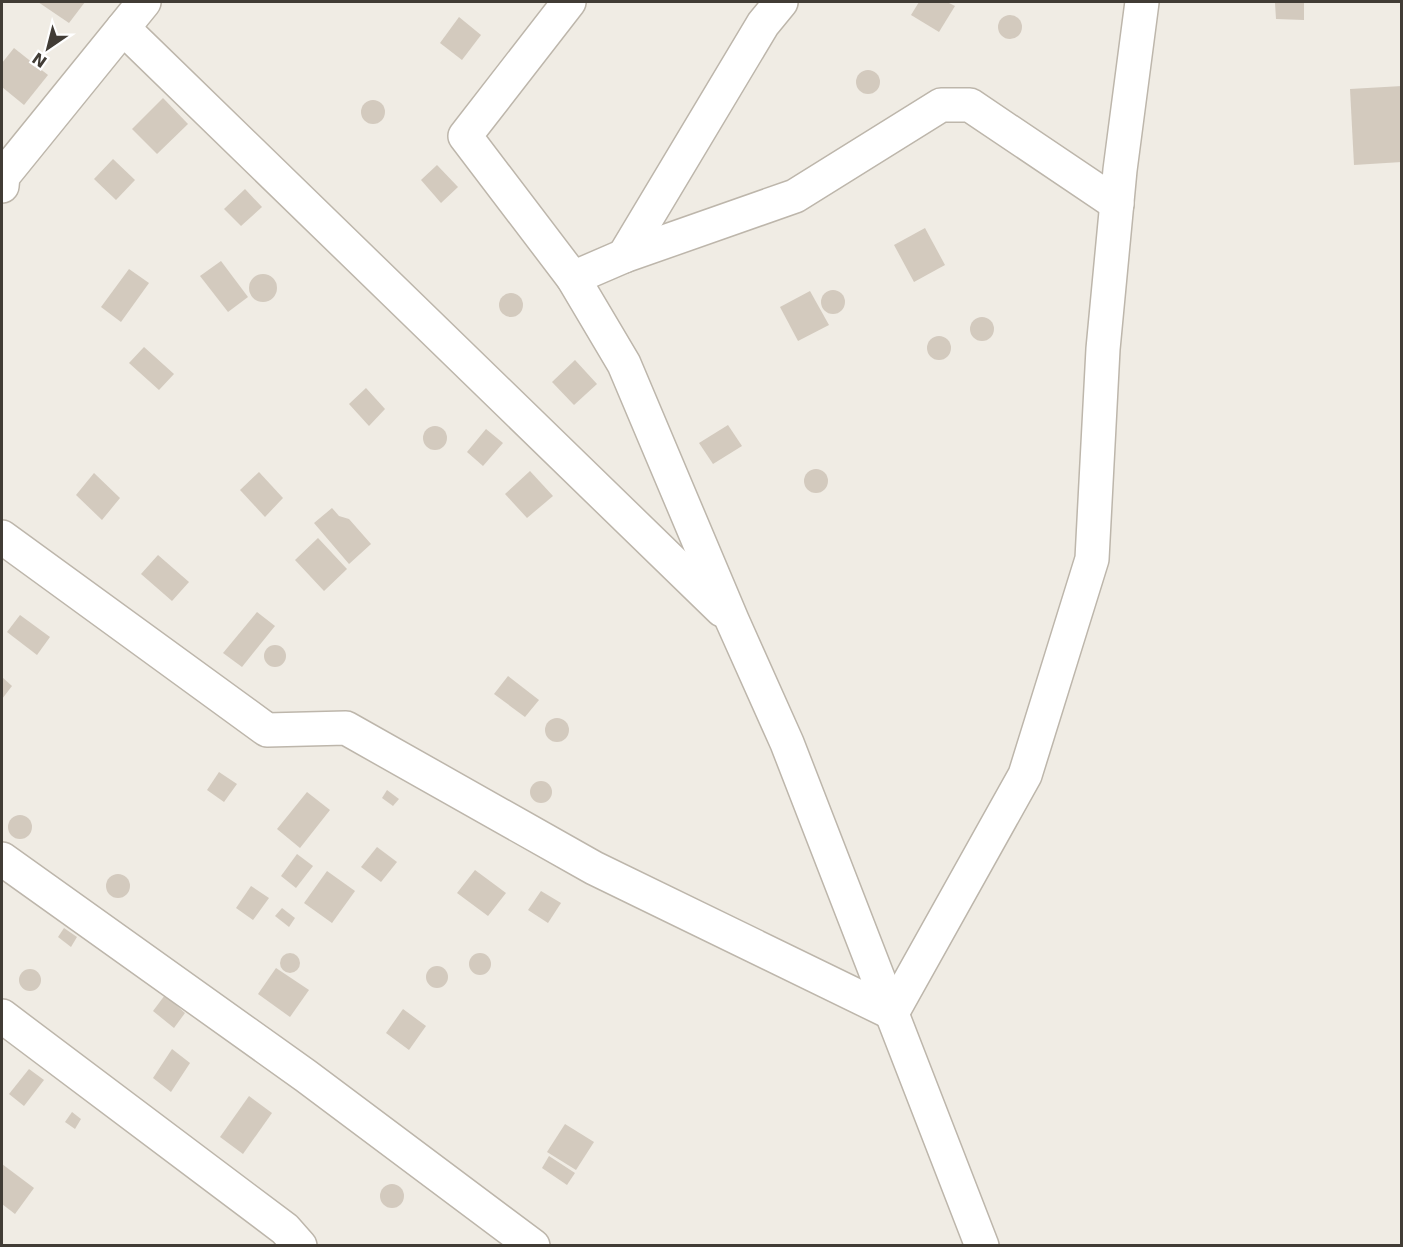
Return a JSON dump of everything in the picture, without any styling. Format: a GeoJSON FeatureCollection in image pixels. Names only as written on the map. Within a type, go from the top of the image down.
{"type":"FeatureCollection","features":[{"type":"Feature","properties":{"kind":"street"},"geometry":{"type":"LineString","coordinates":[[2,179],[144,2]]}},
{"type":"Feature","properties":{"kind":"street"},"geometry":{"type":"LineString","coordinates":[[569,2],[465,136],[573,278],[624,364],[732,620],[787,743],[982,1245]]}},
{"type":"Feature","properties":{"kind":"street"},"geometry":{"type":"LineString","coordinates":[[624,256],[763,24],[781,2]]}},
{"type":"Feature","properties":{"kind":"street"},"geometry":{"type":"LineString","coordinates":[[892,1013],[1025,775],[1092,559],[1103,350],[1117,204],[1142,2]]}},
{"type":"Feature","properties":{"kind":"street"},"geometry":{"type":"LineString","coordinates":[[123,28],[732,620]]}},
{"type":"Feature","properties":{"kind":"street"},"geometry":{"type":"LineString","coordinates":[[573,278],[624,256],[795,195],[941,105],[970,105],[1117,204]]}},
{"type":"Feature","properties":{"kind":"street"},"geometry":{"type":"LineString","coordinates":[[2,537],[267,729],[346,728],[594,868],[892,1013]]}},
{"type":"Feature","properties":{"kind":"street"},"geometry":{"type":"LineString","coordinates":[[2,859],[306,1076],[533,1245]]}},
{"type":"Feature","properties":{"kind":"street"},"geometry":{"type":"LineString","coordinates":[[2,1016],[285,1229],[300,1245]]}},
{"type":"Feature","properties":{"kind":"building"},"geometry":{"type":"Polygon","coordinates":[[[38,2],[85,2],[69,23],[38,2]]]}},
{"type":"Feature","properties":{"kind":"building"},"geometry":{"type":"Polygon","coordinates":[[[919,2],[947,2],[955,6],[939,32],[911,15],[919,2]]]}},
{"type":"Feature","properties":{"kind":"building"},"geometry":{"type":"Polygon","coordinates":[[[1275,3],[1304,3],[1304,20],[1276,19],[1275,3]]]}},
{"type":"Feature","properties":{"kind":"building"},"geometry":{"type":"Polygon","coordinates":[[[1010,15],[1019,18],[1022,27],[1019,36],[1010,39],[1001,36],[998,27],[1001,18],[1010,15]]]}},
{"type":"Feature","properties":{"kind":"building"},"geometry":{"type":"Polygon","coordinates":[[[459,17],[481,35],[462,60],[440,43],[459,17]]]}},
{"type":"Feature","properties":{"kind":"building"},"geometry":{"type":"Polygon","coordinates":[[[14,48],[48,75],[24,105],[2,87],[2,63],[14,48]]]}},
{"type":"Feature","properties":{"kind":"building"},"geometry":{"type":"Polygon","coordinates":[[[868,70],[877,73],[880,82],[877,91],[868,94],[859,91],[856,82],[859,73],[868,70]]]}},
{"type":"Feature","properties":{"kind":"building"},"geometry":{"type":"Polygon","coordinates":[[[1402,86],[1402,162],[1354,165],[1350,89],[1402,86]]]}},
{"type":"Feature","properties":{"kind":"building"},"geometry":{"type":"Polygon","coordinates":[[[163,98],[188,124],[157,154],[132,129],[163,98]]]}},
{"type":"Feature","properties":{"kind":"building"},"geometry":{"type":"Polygon","coordinates":[[[373,100],[382,103],[385,112],[382,121],[373,124],[364,121],[361,112],[364,103],[373,100]]]}},
{"type":"Feature","properties":{"kind":"building"},"geometry":{"type":"Polygon","coordinates":[[[113,159],[135,180],[116,200],[94,179],[113,159]]]}},
{"type":"Feature","properties":{"kind":"building"},"geometry":{"type":"Polygon","coordinates":[[[437,165],[458,187],[441,203],[421,180],[437,165]]]}},
{"type":"Feature","properties":{"kind":"building"},"geometry":{"type":"Polygon","coordinates":[[[245,189],[262,207],[241,226],[224,209],[245,189]]]}},
{"type":"Feature","properties":{"kind":"building"},"geometry":{"type":"Polygon","coordinates":[[[925,228],[945,265],[914,282],[894,245],[925,228]]]}},
{"type":"Feature","properties":{"kind":"building"},"geometry":{"type":"Polygon","coordinates":[[[221,261],[248,297],[228,312],[200,276],[221,261]]]}},
{"type":"Feature","properties":{"kind":"building"},"geometry":{"type":"Polygon","coordinates":[[[129,269],[149,283],[121,322],[101,307],[129,269]]]}},
{"type":"Feature","properties":{"kind":"building"},"geometry":{"type":"Polygon","coordinates":[[[263,274],[273,278],[277,288],[273,298],[263,302],[253,298],[249,288],[253,278],[263,274]]]}},
{"type":"Feature","properties":{"kind":"building"},"geometry":{"type":"Polygon","coordinates":[[[833,290],[842,293],[845,302],[842,311],[833,314],[824,311],[821,302],[824,293],[833,290]]]}},
{"type":"Feature","properties":{"kind":"building"},"geometry":{"type":"Polygon","coordinates":[[[810,291],[829,325],[798,341],[780,307],[810,291]]]}},
{"type":"Feature","properties":{"kind":"building"},"geometry":{"type":"Polygon","coordinates":[[[511,293],[520,296],[523,305],[520,314],[511,317],[502,314],[499,305],[502,296],[511,293]]]}},
{"type":"Feature","properties":{"kind":"building"},"geometry":{"type":"Polygon","coordinates":[[[982,317],[991,320],[994,329],[991,338],[982,341],[973,338],[970,329],[973,320],[982,317]]]}},
{"type":"Feature","properties":{"kind":"building"},"geometry":{"type":"Polygon","coordinates":[[[939,336],[948,339],[951,348],[948,357],[939,360],[930,357],[927,348],[930,339],[939,336]]]}},
{"type":"Feature","properties":{"kind":"building"},"geometry":{"type":"Polygon","coordinates":[[[144,347],[174,374],[159,390],[129,363],[144,347]]]}},
{"type":"Feature","properties":{"kind":"building"},"geometry":{"type":"Polygon","coordinates":[[[575,360],[597,384],[574,405],[552,382],[575,360]]]}},
{"type":"Feature","properties":{"kind":"building"},"geometry":{"type":"Polygon","coordinates":[[[366,388],[385,409],[369,426],[349,404],[366,388]]]}},
{"type":"Feature","properties":{"kind":"building"},"geometry":{"type":"Polygon","coordinates":[[[728,425],[742,446],[713,464],[699,443],[728,425]]]}},
{"type":"Feature","properties":{"kind":"building"},"geometry":{"type":"Polygon","coordinates":[[[435,426],[444,429],[447,438],[444,447],[435,450],[426,447],[423,438],[426,429],[435,426]]]}},
{"type":"Feature","properties":{"kind":"building"},"geometry":{"type":"Polygon","coordinates":[[[486,429],[503,443],[483,466],[467,452],[486,429]]]}},
{"type":"Feature","properties":{"kind":"building"},"geometry":{"type":"Polygon","coordinates":[[[816,469],[825,472],[828,481],[825,490],[816,493],[807,490],[804,481],[807,472],[816,469]]]}},
{"type":"Feature","properties":{"kind":"building"},"geometry":{"type":"Polygon","coordinates":[[[530,471],[553,496],[527,518],[505,494],[530,471]]]}},
{"type":"Feature","properties":{"kind":"building"},"geometry":{"type":"Polygon","coordinates":[[[259,472],[283,498],[265,517],[240,490],[259,472]]]}},
{"type":"Feature","properties":{"kind":"building"},"geometry":{"type":"Polygon","coordinates":[[[94,473],[120,498],[102,520],[76,495],[94,473]]]}},
{"type":"Feature","properties":{"kind":"building"},"geometry":{"type":"Polygon","coordinates":[[[332,508],[339,516],[349,519],[371,544],[349,564],[314,523],[332,508]]]}},
{"type":"Feature","properties":{"kind":"building"},"geometry":{"type":"Polygon","coordinates":[[[318,538],[347,569],[324,591],[295,560],[318,538]]]}},
{"type":"Feature","properties":{"kind":"building"},"geometry":{"type":"Polygon","coordinates":[[[158,555],[189,582],[172,601],[141,574],[158,555]]]}},
{"type":"Feature","properties":{"kind":"building"},"geometry":{"type":"Polygon","coordinates":[[[257,612],[275,626],[242,667],[223,653],[257,612]]]}},
{"type":"Feature","properties":{"kind":"building"},"geometry":{"type":"Polygon","coordinates":[[[20,615],[50,637],[37,655],[7,632],[20,615]]]}},
{"type":"Feature","properties":{"kind":"building"},"geometry":{"type":"Polygon","coordinates":[[[275,645],[285,652],[286,656],[279,666],[275,667],[265,660],[264,656],[271,646],[275,645]]]}},
{"type":"Feature","properties":{"kind":"building"},"geometry":{"type":"Polygon","coordinates":[[[508,676],[539,700],[525,717],[494,694],[508,676]]]}},
{"type":"Feature","properties":{"kind":"building"},"geometry":{"type":"Polygon","coordinates":[[[2,677],[12,686],[2,699],[2,677]]]}},
{"type":"Feature","properties":{"kind":"building"},"geometry":{"type":"Polygon","coordinates":[[[557,718],[566,721],[569,730],[566,739],[557,742],[548,739],[545,730],[548,721],[557,718]]]}},
{"type":"Feature","properties":{"kind":"building"},"geometry":{"type":"Polygon","coordinates":[[[219,772],[237,784],[224,802],[207,790],[219,772]]]}},
{"type":"Feature","properties":{"kind":"building"},"geometry":{"type":"Polygon","coordinates":[[[541,781],[549,784],[552,792],[549,800],[541,803],[533,800],[530,792],[533,784],[541,781]]]}},
{"type":"Feature","properties":{"kind":"building"},"geometry":{"type":"Polygon","coordinates":[[[387,790],[399,799],[393,806],[382,798],[387,790]]]}},
{"type":"Feature","properties":{"kind":"building"},"geometry":{"type":"Polygon","coordinates":[[[307,792],[330,810],[300,848],[277,829],[307,792]]]}},
{"type":"Feature","properties":{"kind":"building"},"geometry":{"type":"Polygon","coordinates":[[[20,815],[29,818],[32,827],[29,836],[20,839],[11,836],[8,827],[11,818],[20,815]]]}},
{"type":"Feature","properties":{"kind":"building"},"geometry":{"type":"Polygon","coordinates":[[[377,847],[397,862],[381,882],[361,867],[377,847]]]}},
{"type":"Feature","properties":{"kind":"building"},"geometry":{"type":"Polygon","coordinates":[[[297,854],[313,866],[296,888],[281,876],[297,854]]]}},
{"type":"Feature","properties":{"kind":"building"},"geometry":{"type":"Polygon","coordinates":[[[475,870],[506,893],[488,916],[457,893],[475,870]]]}},
{"type":"Feature","properties":{"kind":"building"},"geometry":{"type":"Polygon","coordinates":[[[327,871],[355,891],[332,923],[304,903],[327,871]]]}},
{"type":"Feature","properties":{"kind":"building"},"geometry":{"type":"Polygon","coordinates":[[[118,874],[127,877],[130,886],[127,895],[118,898],[109,895],[106,886],[109,877],[118,874]]]}},
{"type":"Feature","properties":{"kind":"building"},"geometry":{"type":"Polygon","coordinates":[[[251,886],[269,898],[253,920],[236,908],[251,886]]]}},
{"type":"Feature","properties":{"kind":"building"},"geometry":{"type":"Polygon","coordinates":[[[541,891],[561,903],[548,923],[528,910],[541,891]]]}},
{"type":"Feature","properties":{"kind":"building"},"geometry":{"type":"Polygon","coordinates":[[[282,908],[295,918],[289,927],[275,916],[282,908]]]}},
{"type":"Feature","properties":{"kind":"building"},"geometry":{"type":"Polygon","coordinates":[[[64,928],[77,937],[71,947],[58,937],[64,928]]]}},
{"type":"Feature","properties":{"kind":"building"},"geometry":{"type":"Polygon","coordinates":[[[290,953],[297,956],[300,963],[297,970],[290,973],[283,970],[280,963],[283,956],[290,953]]]}},
{"type":"Feature","properties":{"kind":"building"},"geometry":{"type":"Polygon","coordinates":[[[476,953],[484,953],[491,960],[491,968],[484,975],[476,975],[469,968],[469,960],[476,953]]]}},
{"type":"Feature","properties":{"kind":"building"},"geometry":{"type":"Polygon","coordinates":[[[433,966],[441,966],[448,973],[448,981],[441,988],[433,988],[426,981],[426,973],[433,966]]]}},
{"type":"Feature","properties":{"kind":"building"},"geometry":{"type":"Polygon","coordinates":[[[276,968],[309,990],[290,1017],[258,994],[276,968]]]}},
{"type":"Feature","properties":{"kind":"building"},"geometry":{"type":"Polygon","coordinates":[[[30,969],[38,972],[41,980],[38,988],[30,991],[22,988],[19,980],[22,972],[30,969]]]}},
{"type":"Feature","properties":{"kind":"building"},"geometry":{"type":"Polygon","coordinates":[[[165,995],[185,1013],[174,1028],[153,1011],[165,995]]]}},
{"type":"Feature","properties":{"kind":"building"},"geometry":{"type":"Polygon","coordinates":[[[403,1009],[426,1026],[409,1050],[386,1033],[403,1009]]]}},
{"type":"Feature","properties":{"kind":"building"},"geometry":{"type":"Polygon","coordinates":[[[172,1049],[190,1063],[171,1092],[153,1078],[172,1049]]]}},
{"type":"Feature","properties":{"kind":"building"},"geometry":{"type":"Polygon","coordinates":[[[29,1069],[44,1080],[24,1106],[9,1094],[29,1069]]]}},
{"type":"Feature","properties":{"kind":"building"},"geometry":{"type":"Polygon","coordinates":[[[249,1096],[272,1113],[243,1154],[220,1137],[249,1096]]]}},
{"type":"Feature","properties":{"kind":"building"},"geometry":{"type":"Polygon","coordinates":[[[72,1112],[81,1119],[75,1129],[65,1122],[72,1112]]]}},
{"type":"Feature","properties":{"kind":"building"},"geometry":{"type":"Polygon","coordinates":[[[565,1124],[594,1142],[576,1170],[547,1152],[565,1124]]]}},
{"type":"Feature","properties":{"kind":"building"},"geometry":{"type":"Polygon","coordinates":[[[549,1156],[575,1173],[567,1185],[542,1168],[549,1156]]]}},
{"type":"Feature","properties":{"kind":"building"},"geometry":{"type":"Polygon","coordinates":[[[2,1164],[34,1188],[15,1214],[2,1204],[2,1164]]]}},
{"type":"Feature","properties":{"kind":"building"},"geometry":{"type":"Polygon","coordinates":[[[392,1184],[400,1188],[404,1196],[400,1204],[392,1208],[384,1204],[380,1196],[384,1188],[392,1184]]]}}]}
